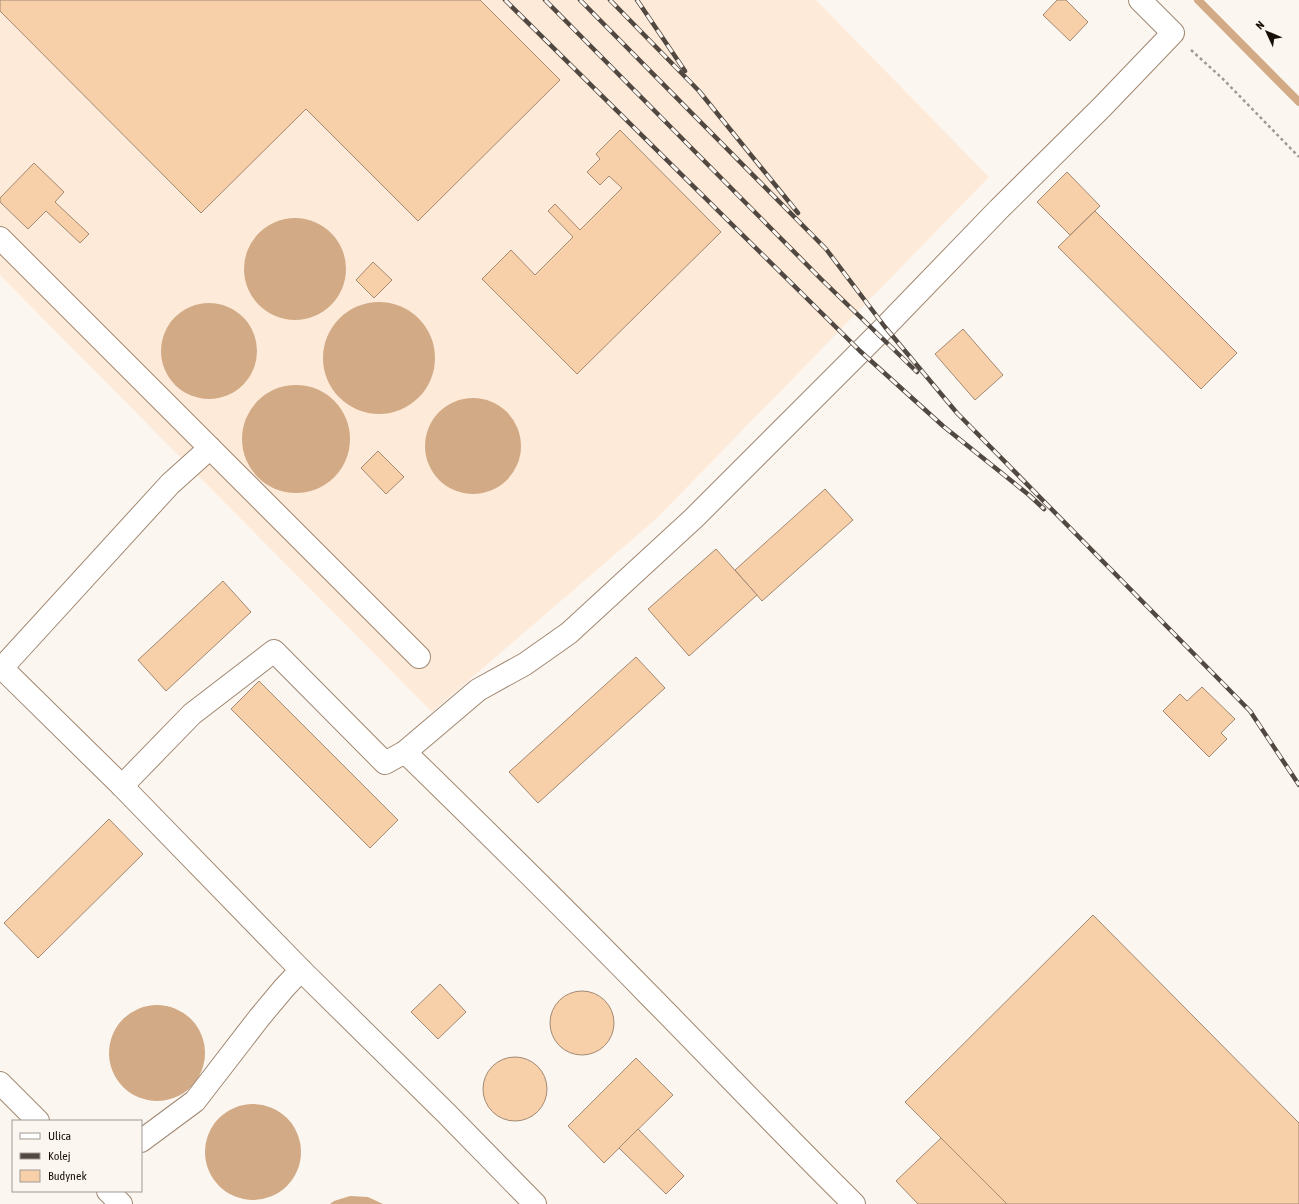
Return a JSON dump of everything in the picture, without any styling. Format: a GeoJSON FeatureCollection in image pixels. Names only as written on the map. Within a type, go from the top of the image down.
{"type":"FeatureCollection","features":[{"type":"Feature","properties":{"kind":"lane"},"geometry":{"type":"LineString","coordinates":[[122,786],[192,714],[274,650],[385,763],[406,752],[478,690],[525,664],[569,633],[694,518],[885,327],[1173,33],[1140,0]]}},
{"type":"Feature","properties":{"kind":"lane"},"geometry":{"type":"LineString","coordinates":[[0,238],[419,657]]}},
{"type":"Feature","properties":{"kind":"lane"},"geometry":{"type":"LineString","coordinates":[[210,448],[170,484],[1,669],[122,786],[301,970],[447,1114],[535,1204]]}},
{"type":"Feature","properties":{"kind":"lane"},"geometry":{"type":"LineString","coordinates":[[406,752],[649,994],[792,1143],[854,1204]]}},
{"type":"Feature","properties":{"kind":"lane"},"geometry":{"type":"LineString","coordinates":[[142,1140],[195,1102],[259,1018],[301,970]]}},
{"type":"Feature","properties":{"kind":"lane"},"geometry":{"type":"LineString","coordinates":[[0,1083],[37,1120]]}},
{"type":"Feature","properties":{"kind":"lane"},"geometry":{"type":"LineString","coordinates":[[109,1192],[121,1204]]}},
{"type":"Feature","properties":{"kind":"path"},"geometry":{"type":"LineString","coordinates":[[1173,33],[1222,78],[1299,157]]}},
{"type":"Feature","properties":{"kind":"shaded area"},"geometry":{"type":"Polygon","coordinates":[[[0,0],[816,0],[989,177],[657,518],[432,712],[0,275],[0,0]]]}},
{"type":"Feature","properties":{"kind":"shaded area"},"geometry":{"type":"Polygon","coordinates":[[[295,218],[314,222],[331,233],[342,250],[346,269],[342,288],[331,305],[314,316],[295,320],[276,316],[259,305],[248,288],[244,269],[248,250],[259,233],[276,222],[295,218]]]}},
{"type":"Feature","properties":{"kind":"shaded area"},"geometry":{"type":"Polygon","coordinates":[[[379,302],[400,307],[410,312],[418,319],[425,327],[430,337],[435,358],[430,379],[425,389],[418,397],[410,404],[400,409],[379,414],[358,409],[348,404],[340,397],[333,389],[328,379],[323,358],[328,337],[333,327],[340,319],[348,312],[358,307],[379,302]]]}},
{"type":"Feature","properties":{"kind":"shaded area"},"geometry":{"type":"Polygon","coordinates":[[[209,303],[227,307],[236,311],[243,317],[249,324],[253,333],[257,351],[253,369],[249,378],[243,385],[236,391],[227,395],[209,399],[191,395],[182,391],[175,385],[169,378],[165,369],[161,351],[165,333],[169,324],[175,317],[182,311],[191,307],[209,303]]]}},
{"type":"Feature","properties":{"kind":"shaded area"},"geometry":{"type":"Polygon","coordinates":[[[296,385],[317,389],[334,401],[346,418],[350,439],[346,460],[334,477],[317,489],[296,493],[275,489],[258,477],[246,460],[242,439],[246,418],[258,401],[275,389],[296,385]]]}},
{"type":"Feature","properties":{"kind":"shaded area"},"geometry":{"type":"Polygon","coordinates":[[[473,398],[491,402],[507,412],[517,428],[521,446],[517,464],[507,480],[491,490],[473,494],[455,490],[439,480],[429,464],[425,446],[429,428],[439,412],[455,402],[473,398]]]}},
{"type":"Feature","properties":{"kind":"shaded area"},"geometry":{"type":"Polygon","coordinates":[[[157,1005],[175,1009],[191,1019],[201,1035],[205,1053],[201,1071],[191,1087],[175,1097],[157,1101],[139,1097],[123,1087],[113,1071],[109,1053],[113,1035],[123,1019],[139,1009],[157,1005]]]}},
{"type":"Feature","properties":{"kind":"shaded area"},"geometry":{"type":"Polygon","coordinates":[[[253,1104],[271,1108],[280,1112],[287,1118],[293,1125],[297,1134],[301,1152],[297,1170],[293,1179],[287,1186],[280,1192],[271,1196],[253,1200],[235,1196],[226,1192],[219,1186],[213,1179],[209,1170],[205,1152],[209,1134],[213,1125],[219,1118],[226,1112],[235,1108],[253,1104]]]}},
{"type":"Feature","properties":{"kind":"shaded area"},"geometry":{"type":"Polygon","coordinates":[[[350,1196],[368,1197],[383,1204],[330,1204],[334,1201],[350,1196]]]}},
{"type":"Feature","properties":{"kind":"building"},"geometry":{"type":"Polygon","coordinates":[[[0,0],[480,0],[560,80],[418,221],[306,109],[201,213],[0,11],[0,0]]]}},
{"type":"Feature","properties":{"kind":"building"},"geometry":{"type":"Polygon","coordinates":[[[1057,0],[1066,0],[1088,22],[1070,41],[1043,15],[1057,0]]]}},
{"type":"Feature","properties":{"kind":"building"},"geometry":{"type":"Polygon","coordinates":[[[620,130],[721,232],[577,374],[482,279],[511,250],[535,275],[573,237],[548,211],[555,204],[580,230],[622,188],[609,176],[600,185],[587,172],[600,159],[596,154],[620,130]]]}},
{"type":"Feature","properties":{"kind":"building"},"geometry":{"type":"Polygon","coordinates":[[[34,163],[64,192],[55,202],[89,234],[80,243],[46,211],[28,229],[0,202],[0,198],[34,163]]]}},
{"type":"Feature","properties":{"kind":"building"},"geometry":{"type":"Polygon","coordinates":[[[1067,172],[1100,206],[1070,235],[1037,202],[1067,172]]]}},
{"type":"Feature","properties":{"kind":"building"},"geometry":{"type":"Polygon","coordinates":[[[1095,211],[1237,353],[1201,389],[1058,247],[1095,211]]]}},
{"type":"Feature","properties":{"kind":"building"},"geometry":{"type":"Polygon","coordinates":[[[373,262],[392,280],[374,298],[356,280],[373,262]]]}},
{"type":"Feature","properties":{"kind":"building"},"geometry":{"type":"Polygon","coordinates":[[[963,329],[1003,375],[975,400],[935,354],[963,329]]]}},
{"type":"Feature","properties":{"kind":"building"},"geometry":{"type":"Polygon","coordinates":[[[378,451],[404,477],[386,494],[361,468],[378,451]]]}},
{"type":"Feature","properties":{"kind":"building"},"geometry":{"type":"Polygon","coordinates":[[[825,489],[853,520],[762,601],[735,570],[825,489]]]}},
{"type":"Feature","properties":{"kind":"building"},"geometry":{"type":"Polygon","coordinates":[[[716,549],[757,595],[689,656],[648,609],[716,549]]]}},
{"type":"Feature","properties":{"kind":"building"},"geometry":{"type":"Polygon","coordinates":[[[223,581],[251,612],[166,691],[138,660],[223,581]]]}},
{"type":"Feature","properties":{"kind":"building"},"geometry":{"type":"Polygon","coordinates":[[[636,657],[665,688],[538,803],[509,772],[636,657]]]}},
{"type":"Feature","properties":{"kind":"building"},"geometry":{"type":"Polygon","coordinates":[[[259,681],[398,820],[370,848],[231,709],[259,681]]]}},
{"type":"Feature","properties":{"kind":"building"},"geometry":{"type":"Polygon","coordinates":[[[1202,687],[1235,719],[1221,733],[1227,739],[1209,757],[1163,711],[1180,694],[1187,701],[1202,687]]]}},
{"type":"Feature","properties":{"kind":"building"},"geometry":{"type":"Polygon","coordinates":[[[109,819],[143,854],[38,958],[4,923],[109,819]]]}},
{"type":"Feature","properties":{"kind":"building"},"geometry":{"type":"Polygon","coordinates":[[[1093,915],[1299,1123],[1299,1204],[1007,1204],[905,1102],[1093,915]]]}},
{"type":"Feature","properties":{"kind":"building"},"geometry":{"type":"Polygon","coordinates":[[[440,984],[466,1012],[438,1039],[411,1012],[440,984]]]}},
{"type":"Feature","properties":{"kind":"building"},"geometry":{"type":"Polygon","coordinates":[[[582,991],[600,997],[608,1005],[614,1023],[608,1041],[600,1049],[582,1055],[564,1049],[556,1041],[550,1023],[556,1005],[564,997],[582,991]]]}},
{"type":"Feature","properties":{"kind":"building"},"geometry":{"type":"Polygon","coordinates":[[[515,1057],[533,1063],[541,1071],[547,1089],[541,1107],[533,1115],[515,1121],[497,1115],[489,1107],[483,1089],[489,1071],[497,1063],[515,1057]]]}},
{"type":"Feature","properties":{"kind":"building"},"geometry":{"type":"Polygon","coordinates":[[[636,1058],[673,1095],[604,1163],[568,1126],[636,1058]]]}},
{"type":"Feature","properties":{"kind":"building"},"geometry":{"type":"Polygon","coordinates":[[[638,1129],[684,1176],[666,1194],[619,1148],[638,1129]]]}},
{"type":"Feature","properties":{"kind":"building"},"geometry":{"type":"Polygon","coordinates":[[[941,1138],[1007,1204],[918,1204],[896,1181],[941,1138]]]}},
{"type":"Feature","properties":{"kind":"waterway"},"geometry":{"type":"LineString","coordinates":[[1198,0],[1299,102]]}},
{"type":"Feature","properties":{"kind":"railway"},"geometry":{"type":"LineString","coordinates":[[505,0],[860,351],[943,426],[1029,495],[1044,509]]}},
{"type":"Feature","properties":{"kind":"railway"},"geometry":{"type":"LineString","coordinates":[[545,0],[821,279],[917,372]]}},
{"type":"Feature","properties":{"kind":"railway"},"geometry":{"type":"LineString","coordinates":[[580,0],[826,249],[885,327],[957,413],[1250,711],[1299,785]]}},
{"type":"Feature","properties":{"kind":"railway"},"geometry":{"type":"LineString","coordinates":[[610,0],[699,91],[798,213]]}},
{"type":"Feature","properties":{"kind":"railway"},"geometry":{"type":"LineString","coordinates":[[637,0],[685,71]]}}]}
